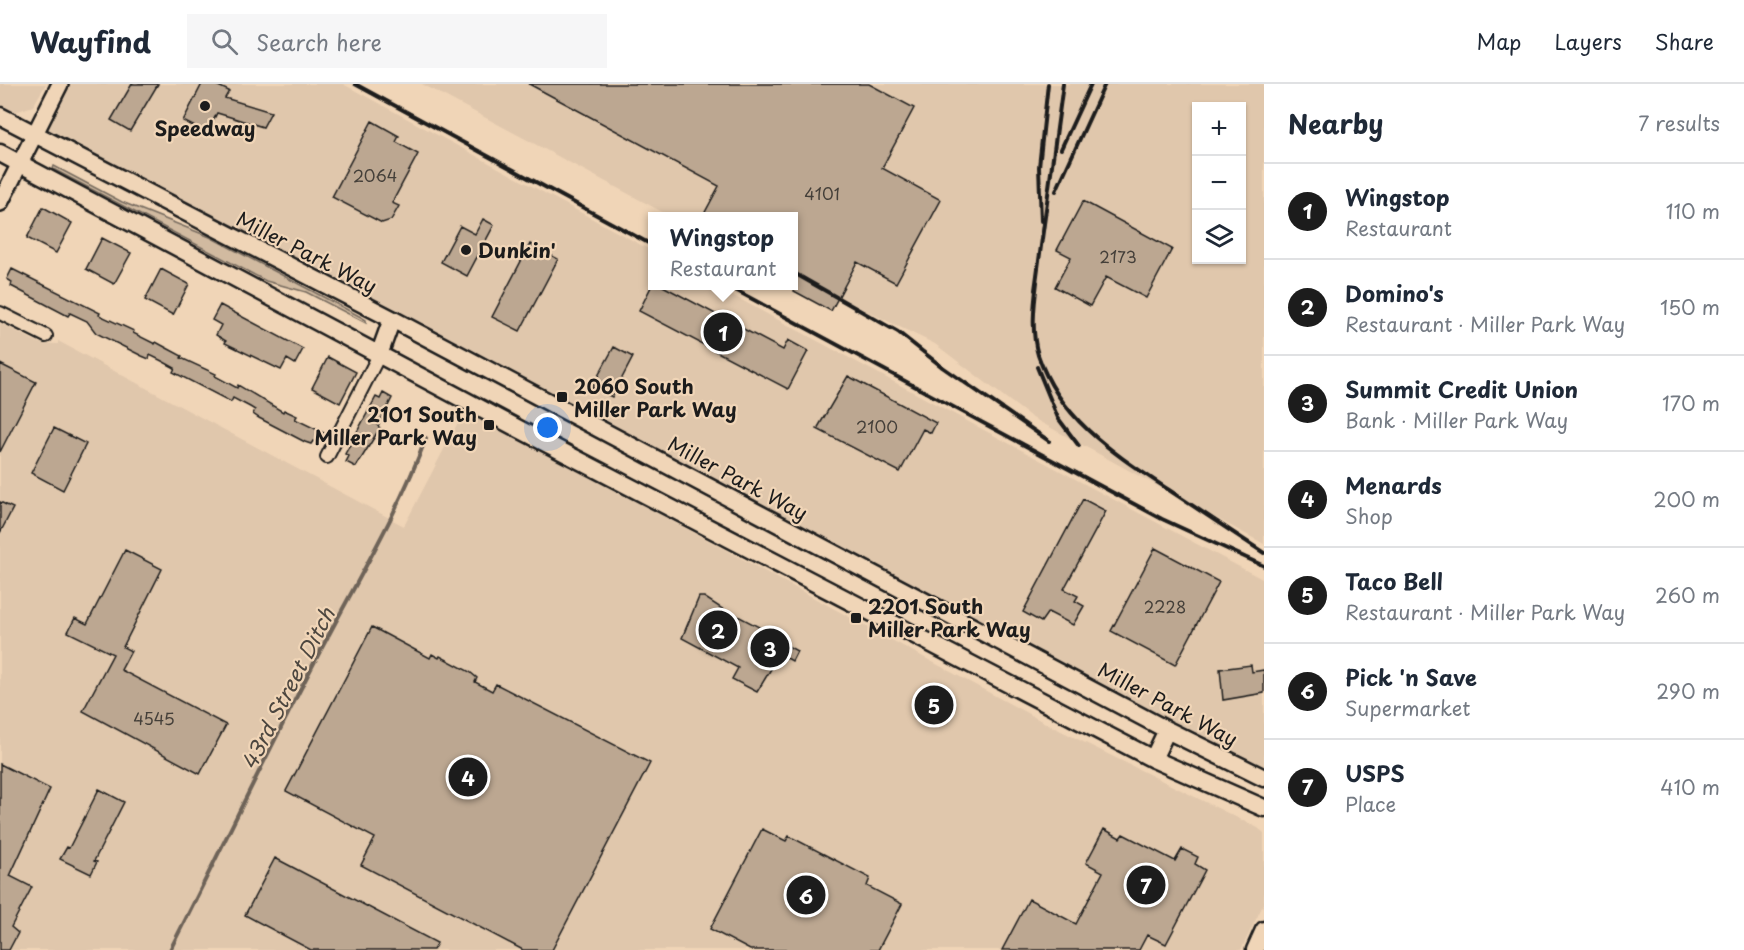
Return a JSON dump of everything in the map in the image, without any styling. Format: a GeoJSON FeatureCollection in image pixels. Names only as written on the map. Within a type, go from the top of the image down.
{"type":"FeatureCollection","features":[{"type":"Feature","properties":{"kind":"main road","name":"Miller Park Way"},"geometry":{"type":"LineString","coordinates":[[0,116],[392,319],[1167,730],[1264,778]]}},
{"type":"Feature","properties":{"kind":"main road"},"geometry":{"type":"LineString","coordinates":[[0,153],[379,355],[1153,759],[1264,808]]}},
{"type":"Feature","properties":{"kind":"main road"},"geometry":{"type":"LineString","coordinates":[[379,355],[392,319]]}},
{"type":"Feature","properties":{"kind":"main road"},"geometry":{"type":"LineString","coordinates":[[1153,759],[1167,730]]}},
{"type":"Feature","properties":{"kind":"main road"},"geometry":{"type":"LineString","coordinates":[[1216,754],[1264,766]]}},
{"type":"Feature","properties":{"kind":"main road"},"geometry":{"type":"LineString","coordinates":[[1227,792],[1264,820]]}},
{"type":"Feature","properties":{"kind":"main road"},"geometry":{"type":"LineString","coordinates":[[1255,950],[1264,930]]}},
{"type":"Feature","properties":{"kind":"street"},"geometry":{"type":"LineString","coordinates":[[0,203],[60,84]]}},
{"type":"Feature","properties":{"kind":"street"},"geometry":{"type":"LineString","coordinates":[[0,313],[46,336]]}},
{"type":"Feature","properties":{"kind":"street"},"geometry":{"type":"LineString","coordinates":[[327,457],[379,355]]}},
{"type":"Feature","properties":{"kind":"shaded area"},"geometry":{"type":"Polygon","coordinates":[[[0,84],[46,84],[33,106],[15,112],[0,105],[0,84]]]}},
{"type":"Feature","properties":{"kind":"shaded area"},"geometry":{"type":"Polygon","coordinates":[[[60,84],[343,84],[648,249],[648,290],[722,290],[1264,580],[1264,766],[1216,754],[35,135],[60,84]]]}},
{"type":"Feature","properties":{"kind":"shaded area"},"geometry":{"type":"Polygon","coordinates":[[[422,84],[1264,84],[1264,544],[1031,417],[935,344],[798,278],[798,212],[662,212],[422,84]]]}},
{"type":"Feature","properties":{"kind":"shaded area"},"geometry":{"type":"Polygon","coordinates":[[[54,166],[122,202],[210,237],[361,317],[366,320],[366,323],[306,292],[266,281],[53,169],[54,166]]]}},
{"type":"Feature","properties":{"kind":"shaded area"},"geometry":{"type":"Polygon","coordinates":[[[0,323],[39,343],[58,344],[58,341],[404,526],[465,409],[1049,725],[1258,828],[1264,833],[1264,903],[1241,950],[0,950],[0,323]]]}},
{"type":"Feature","properties":{"kind":"building","name":"Speedway"},"geometry":{"type":"Polygon","coordinates":[[[132,84],[158,84],[130,131],[111,120],[132,84]]]}},
{"type":"Feature","properties":{"kind":"building","name":"Speedway"},"geometry":{"type":"Polygon","coordinates":[[[202,84],[214,84],[229,91],[225,98],[271,112],[263,127],[217,113],[207,133],[183,121],[202,84]]]}},
{"type":"Feature","properties":{"kind":"building"},"geometry":{"type":"Polygon","coordinates":[[[529,84],[869,84],[914,108],[882,168],[941,200],[896,283],[857,262],[831,311],[794,291],[798,290],[798,212],[705,212],[719,186],[529,84]]]}},
{"type":"Feature","properties":{"kind":"building"},"geometry":{"type":"Polygon","coordinates":[[[372,121],[399,136],[396,142],[418,154],[392,203],[399,206],[391,220],[382,223],[332,197],[372,121]]]}},
{"type":"Feature","properties":{"kind":"building"},"geometry":{"type":"Polygon","coordinates":[[[1083,201],[1172,249],[1146,298],[1106,277],[1090,306],[1055,287],[1071,257],[1057,250],[1083,201]]]}},
{"type":"Feature","properties":{"kind":"building"},"geometry":{"type":"Polygon","coordinates":[[[43,207],[72,223],[56,253],[27,238],[43,207]]]}},
{"type":"Feature","properties":{"kind":"building"},"geometry":{"type":"Polygon","coordinates":[[[483,219],[494,225],[467,276],[441,262],[460,226],[475,234],[483,219]]]}},
{"type":"Feature","properties":{"kind":"building"},"geometry":{"type":"Polygon","coordinates":[[[102,238],[131,253],[114,284],[86,269],[102,238]]]}},
{"type":"Feature","properties":{"kind":"building"},"geometry":{"type":"Polygon","coordinates":[[[530,244],[558,259],[520,331],[492,317],[530,244]]]}},
{"type":"Feature","properties":{"kind":"building"},"geometry":{"type":"Polygon","coordinates":[[[12,269],[100,313],[99,315],[134,331],[133,333],[155,344],[156,342],[182,356],[181,358],[216,374],[215,376],[237,388],[238,385],[283,412],[284,410],[297,416],[295,419],[324,433],[318,444],[313,441],[311,444],[305,442],[259,418],[253,414],[255,410],[250,407],[233,398],[231,402],[173,372],[175,368],[162,361],[150,355],[149,359],[96,333],[87,321],[70,313],[68,316],[11,286],[12,282],[7,279],[12,269]]]}},
{"type":"Feature","properties":{"kind":"building"},"geometry":{"type":"Polygon","coordinates":[[[161,269],[189,284],[173,315],[145,300],[161,269]]]}},
{"type":"Feature","properties":{"kind":"building"},"geometry":{"type":"Polygon","coordinates":[[[650,290],[670,290],[783,350],[788,340],[808,351],[788,389],[639,311],[650,290]]]}},
{"type":"Feature","properties":{"kind":"building"},"geometry":{"type":"Polygon","coordinates":[[[220,305],[303,349],[295,364],[287,359],[281,370],[225,343],[226,341],[216,335],[221,325],[212,320],[220,305]]]}},
{"type":"Feature","properties":{"kind":"building"},"geometry":{"type":"Polygon","coordinates":[[[614,347],[633,357],[612,397],[592,387],[614,347]]]}},
{"type":"Feature","properties":{"kind":"building"},"geometry":{"type":"Polygon","coordinates":[[[328,357],[356,372],[340,403],[312,388],[328,357]]]}},
{"type":"Feature","properties":{"kind":"building"},"geometry":{"type":"Polygon","coordinates":[[[0,364],[36,382],[0,452],[0,364]]]}},
{"type":"Feature","properties":{"kind":"building"},"geometry":{"type":"Polygon","coordinates":[[[848,376],[936,423],[931,433],[923,429],[900,472],[817,429],[848,376]]]}},
{"type":"Feature","properties":{"kind":"building"},"geometry":{"type":"Polygon","coordinates":[[[383,393],[392,398],[378,426],[380,428],[356,467],[346,462],[349,456],[345,454],[376,397],[380,399],[383,393]]]}},
{"type":"Feature","properties":{"kind":"building"},"geometry":{"type":"Polygon","coordinates":[[[54,428],[86,444],[63,490],[31,473],[54,428]]]}},
{"type":"Feature","properties":{"kind":"building"},"geometry":{"type":"Polygon","coordinates":[[[1083,499],[1106,511],[1064,589],[1078,596],[1075,601],[1084,606],[1073,625],[1048,612],[1041,622],[1023,612],[1083,499]]]}},
{"type":"Feature","properties":{"kind":"building"},"geometry":{"type":"Polygon","coordinates":[[[0,502],[13,508],[0,533],[0,502]]]}},
{"type":"Feature","properties":{"kind":"building"},"geometry":{"type":"Polygon","coordinates":[[[1155,548],[1219,582],[1175,665],[1111,631],[1155,548]]]}},
{"type":"Feature","properties":{"kind":"building"},"geometry":{"type":"Polygon","coordinates":[[[125,550],[162,569],[123,647],[131,651],[121,670],[226,725],[200,774],[83,711],[113,654],[68,632],[75,618],[87,624],[125,550]]]}},
{"type":"Feature","properties":{"kind":"building"},"geometry":{"type":"Polygon","coordinates":[[[699,597],[704,597],[733,616],[734,614],[784,640],[784,644],[797,651],[792,661],[780,654],[757,692],[732,679],[738,668],[682,638],[699,597]]]}},
{"type":"Feature","properties":{"kind":"building"},"geometry":{"type":"Polygon","coordinates":[[[372,627],[430,658],[432,654],[439,658],[440,656],[470,672],[477,678],[475,682],[492,691],[496,684],[650,763],[552,950],[523,950],[361,865],[375,838],[286,791],[372,627]]]}},
{"type":"Feature","properties":{"kind":"building"},"geometry":{"type":"Polygon","coordinates":[[[1251,665],[1252,672],[1264,670],[1264,693],[1223,700],[1220,669],[1251,665]]]}},
{"type":"Feature","properties":{"kind":"building"},"geometry":{"type":"Polygon","coordinates":[[[921,689],[955,706],[947,722],[913,704],[921,689]]]}},
{"type":"Feature","properties":{"kind":"building"},"geometry":{"type":"Polygon","coordinates":[[[0,764],[50,789],[10,876],[32,887],[11,927],[18,933],[9,950],[0,950],[0,764]]]}},
{"type":"Feature","properties":{"kind":"building"},"geometry":{"type":"Polygon","coordinates":[[[99,789],[124,802],[94,861],[97,862],[91,874],[60,859],[67,847],[69,848],[99,789]]]}},
{"type":"Feature","properties":{"kind":"building"},"geometry":{"type":"Polygon","coordinates":[[[762,829],[786,841],[789,836],[870,878],[867,886],[902,904],[878,950],[750,950],[710,929],[762,829]]]}},
{"type":"Feature","properties":{"kind":"building"},"geometry":{"type":"Polygon","coordinates":[[[1104,829],[1120,838],[1123,834],[1175,861],[1182,849],[1198,857],[1195,864],[1205,870],[1166,944],[1147,935],[1139,950],[1002,950],[1029,899],[1076,924],[1103,872],[1086,863],[1104,829]]]}},
{"type":"Feature","properties":{"kind":"building"},"geometry":{"type":"Polygon","coordinates":[[[275,858],[437,943],[433,950],[311,950],[245,915],[275,858]]]}},
{"type":"Feature","properties":{"kind":"waterway","name":"43rd Street Ditch"},"geometry":{"type":"LineString","coordinates":[[170,950],[296,697],[388,523],[426,438]]}},
{"type":"Feature","properties":{"kind":"railway"},"geometry":{"type":"LineString","coordinates":[[355,84],[648,243]]}},
{"type":"Feature","properties":{"kind":"railway"},"geometry":{"type":"LineString","coordinates":[[1041,221],[1039,167],[1048,84]]}},
{"type":"Feature","properties":{"kind":"railway"},"geometry":{"type":"LineString","coordinates":[[1035,290],[1063,84]]}},
{"type":"Feature","properties":{"kind":"railway"},"geometry":{"type":"LineString","coordinates":[[1061,149],[1091,84]]}},
{"type":"Feature","properties":{"kind":"railway"},"geometry":{"type":"LineString","coordinates":[[1056,191],[1105,84]]}},
{"type":"Feature","properties":{"kind":"railway"},"geometry":{"type":"LineString","coordinates":[[798,275],[898,332],[941,366],[1049,441]]}},
{"type":"Feature","properties":{"kind":"railway"},"geometry":{"type":"LineString","coordinates":[[1037,282],[1034,328],[1038,355],[1048,378],[1075,417],[1129,463],[1264,553]]}},
{"type":"Feature","properties":{"kind":"railway"},"geometry":{"type":"LineString","coordinates":[[735,290],[1162,519],[1264,566]]}},
{"type":"Feature","properties":{"kind":"railway"},"geometry":{"type":"LineString","coordinates":[[1037,367],[1058,418],[1079,446]]}},
{"type":"Feature","properties":{"kind":"place","name":"Speedway"},"geometry":{"type":"Point","coordinates":[205,106]}},
{"type":"Feature","properties":{"kind":"place","name":"Dunkin'"},"geometry":{"type":"Point","coordinates":[466,250]}},
{"type":"Feature","properties":{"kind":"place","name":"Wingstop"},"geometry":{"type":"Point","coordinates":[723,332]}},
{"type":"Feature","properties":{"kind":"place","name":"2060 South Miller Park Way"},"geometry":{"type":"Point","coordinates":[562,397]}},
{"type":"Feature","properties":{"kind":"place","name":"2101 South Miller Park Way"},"geometry":{"type":"Point","coordinates":[489,425]}},
{"type":"Feature","properties":{"kind":"place","name":"2201 South Miller Park Way"},"geometry":{"type":"Point","coordinates":[856,618]}},
{"type":"Feature","properties":{"kind":"place","name":"Domino's"},"geometry":{"type":"Point","coordinates":[718,630]}},
{"type":"Feature","properties":{"kind":"place","name":"Summit Credit Union"},"geometry":{"type":"Point","coordinates":[770,648]}},
{"type":"Feature","properties":{"kind":"place","name":"Taco Bell"},"geometry":{"type":"Point","coordinates":[934,705]}},
{"type":"Feature","properties":{"kind":"place","name":"Menards"},"geometry":{"type":"Point","coordinates":[468,777]}},
{"type":"Feature","properties":{"kind":"place","name":"USPS"},"geometry":{"type":"Point","coordinates":[1146,885]}},
{"type":"Feature","properties":{"kind":"place","name":"Pick 'n Save"},"geometry":{"type":"Point","coordinates":[806,895]}}]}
